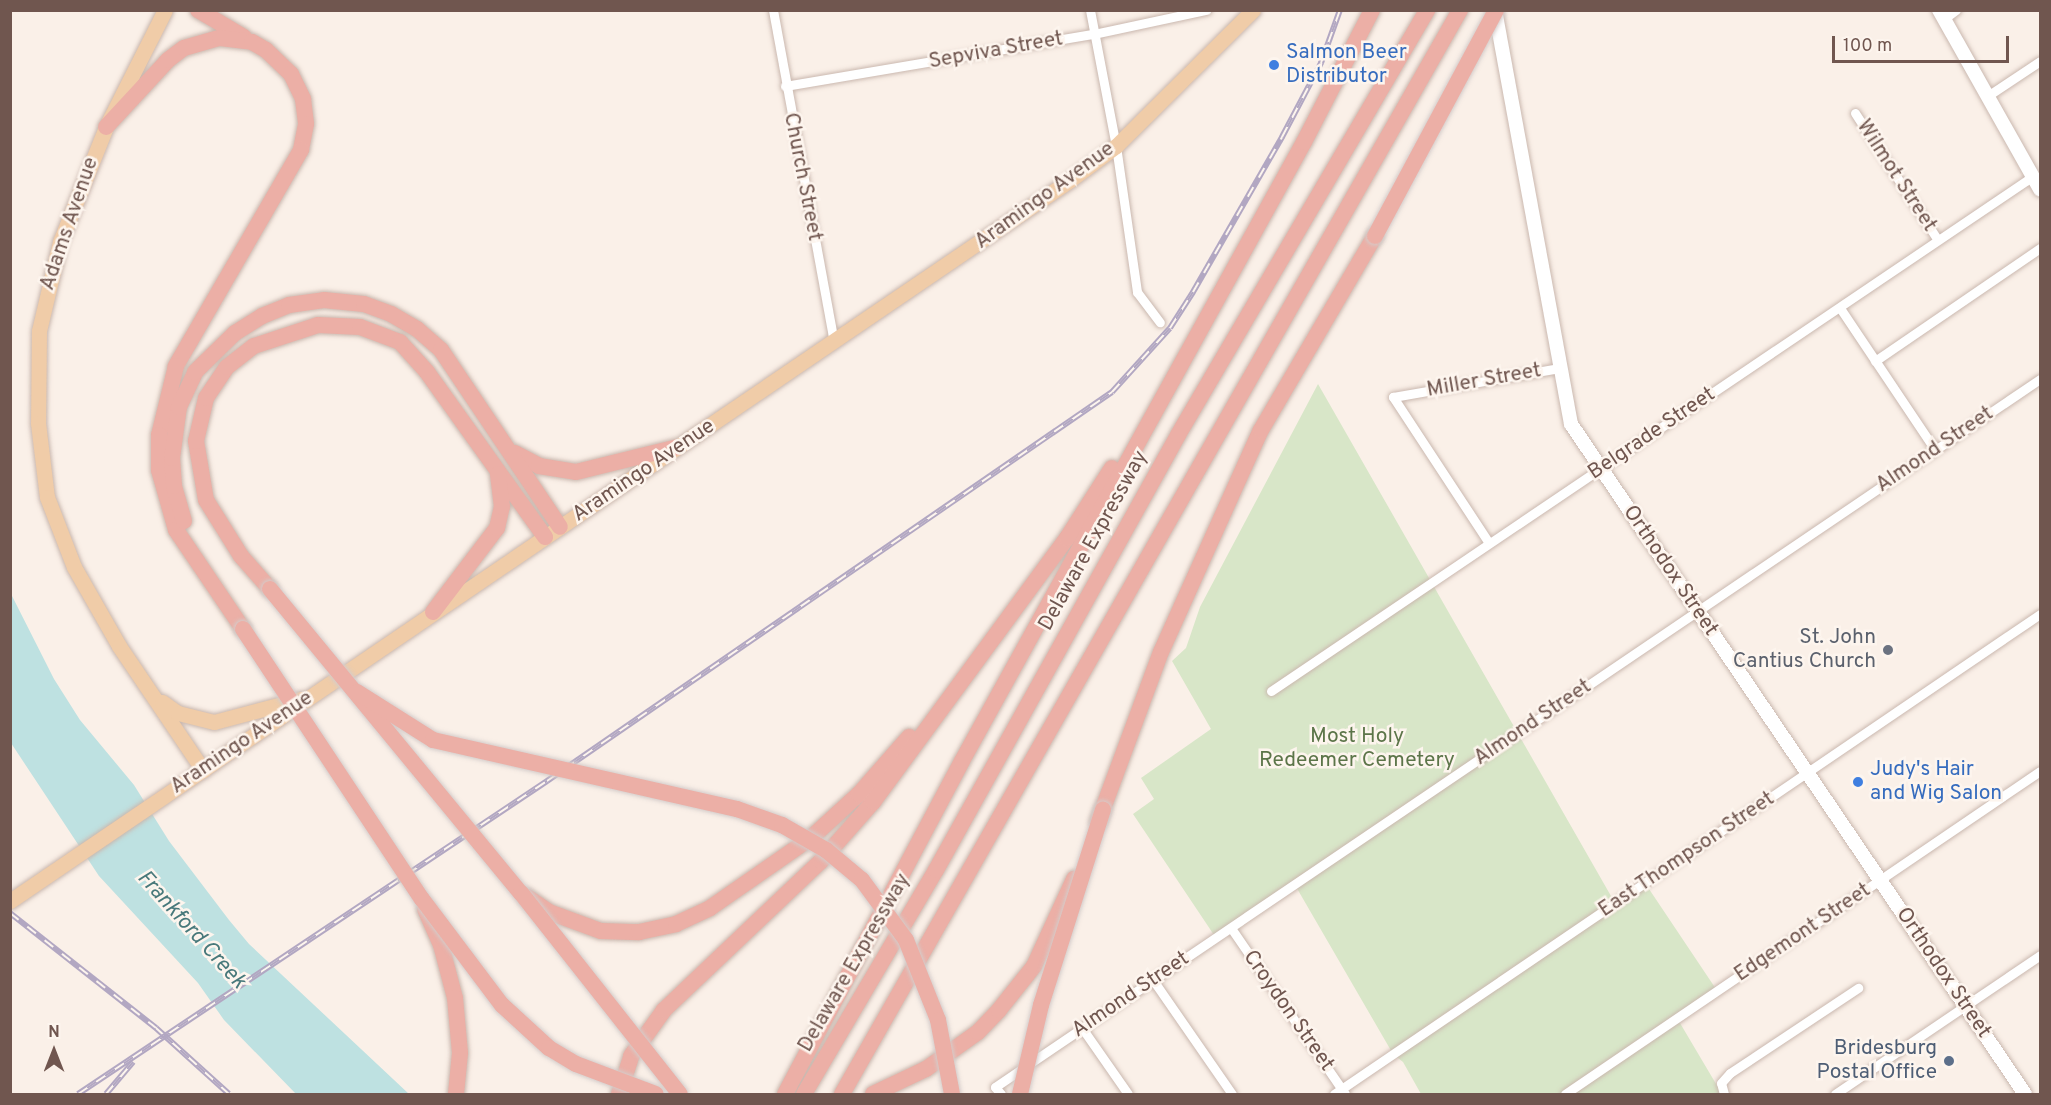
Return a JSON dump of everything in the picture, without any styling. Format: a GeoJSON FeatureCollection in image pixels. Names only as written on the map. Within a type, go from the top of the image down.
{"type":"FeatureCollection","features":[{"type":"Feature","properties":{"kind":"highway"},"geometry":{"type":"LineString","coordinates":[[198,10],[280,61],[299,86],[306,113],[305,137],[296,159],[176,366],[159,435],[159,470],[176,530],[191,557],[222,597],[422,899],[496,997],[549,1048],[607,1079],[656,1095]]}},
{"type":"Feature","properties":{"kind":"highway"},"geometry":{"type":"LineString","coordinates":[[785,1095],[962,761],[1304,142],[1372,10]]}},
{"type":"Feature","properties":{"kind":"highway"},"geometry":{"type":"LineString","coordinates":[[1304,142],[1385,10]]}},
{"type":"Feature","properties":{"kind":"highway","name":"Delaware Expressway"},"geometry":{"type":"LineString","coordinates":[[804,1095],[936,870],[1276,268],[1427,10]]}},
{"type":"Feature","properties":{"kind":"highway"},"geometry":{"type":"LineString","coordinates":[[842,1095],[1303,281],[1460,10]]}},
{"type":"Feature","properties":{"kind":"highway"},"geometry":{"type":"LineString","coordinates":[[1020,1095],[1041,1005],[1103,810],[1161,652],[1261,430],[1337,302],[1496,10]]}},
{"type":"Feature","properties":{"kind":"highway"},"geometry":{"type":"LineString","coordinates":[[106,127],[154,73],[184,48],[220,38],[252,42]]}},
{"type":"Feature","properties":{"kind":"highway"},"geometry":{"type":"LineString","coordinates":[[222,597],[180,511],[172,458],[174,430],[195,372],[235,333],[262,316],[289,305],[324,300],[364,304],[391,314],[417,329],[441,351],[510,449],[560,527]]}},
{"type":"Feature","properties":{"kind":"highway"},"geometry":{"type":"LineString","coordinates":[[545,537],[428,372],[400,342],[381,333],[337,324],[296,329],[254,346],[227,367],[215,384],[201,413],[196,441],[206,500],[241,556],[357,692],[521,893],[680,1095]]}},
{"type":"Feature","properties":{"kind":"highway"},"geometry":{"type":"LineString","coordinates":[[619,1095],[632,1056],[664,1010],[848,833],[1066,538],[1185,356]]}},
{"type":"Feature","properties":{"kind":"highway"},"geometry":{"type":"LineString","coordinates":[[510,449],[539,466],[576,472],[678,447]]}},
{"type":"Feature","properties":{"kind":"highway"},"geometry":{"type":"LineString","coordinates":[[433,612],[497,528],[502,507],[498,470]]}},
{"type":"Feature","properties":{"kind":"highway"},"geometry":{"type":"LineString","coordinates":[[521,893],[549,912],[585,927],[639,932],[692,917],[785,858],[859,794],[968,670]]}},
{"type":"Feature","properties":{"kind":"highway"},"geometry":{"type":"LineString","coordinates":[[357,692],[433,740],[737,809],[782,825],[826,850],[862,880],[906,940],[938,1020],[952,1095]]}},
{"type":"Feature","properties":{"kind":"highway"},"geometry":{"type":"LineString","coordinates":[[873,1095],[926,1069],[954,1050],[978,1032],[1017,990],[1048,941],[1103,810]]}},
{"type":"Feature","properties":{"kind":"highway"},"geometry":{"type":"LineString","coordinates":[[422,899],[441,945],[455,998],[460,1053],[456,1095]]}},
{"type":"Feature","properties":{"kind":"main road","name":"Adams Avenue"},"geometry":{"type":"LineString","coordinates":[[165,10],[106,127],[71,210],[48,280],[37,358],[38,423],[47,497],[57,530],[96,608],[203,770]]}},
{"type":"Feature","properties":{"kind":"main road","name":"Aramingo Avenue"},"geometry":{"type":"LineString","coordinates":[[10,901],[834,342],[1116,146],[1253,10]]}},
{"type":"Feature","properties":{"kind":"main road"},"geometry":{"type":"LineString","coordinates":[[144,682],[178,713],[214,722],[313,696]]}},
{"type":"Feature","properties":{"kind":"street","name":"Church Street"},"geometry":{"type":"LineString","coordinates":[[773,10],[785,86],[834,342]]}},
{"type":"Feature","properties":{"kind":"street"},"geometry":{"type":"LineString","coordinates":[[1090,10],[1116,146],[1137,292],[1160,322]]}},
{"type":"Feature","properties":{"kind":"street","name":"Sepviva Street"},"geometry":{"type":"LineString","coordinates":[[785,86],[1094,34],[1206,10]]}},
{"type":"Feature","properties":{"kind":"street","name":"Orthodox Street"},"geometry":{"type":"LineString","coordinates":[[1496,10],[1572,424],[1600,469],[1807,773],[1882,879],[2025,1095]]}},
{"type":"Feature","properties":{"kind":"street"},"geometry":{"type":"LineString","coordinates":[[1956,10],[1941,15],[1989,95],[2040,189]]}},
{"type":"Feature","properties":{"kind":"street"},"geometry":{"type":"LineString","coordinates":[[1989,95],[2040,61]]}},
{"type":"Feature","properties":{"kind":"street","name":"Wilmot Street"},"geometry":{"type":"LineString","coordinates":[[1854,113],[1937,239]]}},
{"type":"Feature","properties":{"kind":"street","name":"Belgrade Street"},"geometry":{"type":"LineString","coordinates":[[1271,691],[2032,176]]}},
{"type":"Feature","properties":{"kind":"street"},"geometry":{"type":"LineString","coordinates":[[1875,361],[2040,248]]}},
{"type":"Feature","properties":{"kind":"street"},"geometry":{"type":"LineString","coordinates":[[1840,308],[1935,450]]}},
{"type":"Feature","properties":{"kind":"street","name":"Miller Street"},"geometry":{"type":"LineString","coordinates":[[1489,543],[1400,414],[1393,397],[1560,368]]}},
{"type":"Feature","properties":{"kind":"street","name":"Almond Street"},"geometry":{"type":"LineString","coordinates":[[998,1091],[1082,1028],[2040,379]]}},
{"type":"Feature","properties":{"kind":"street","name":"East Thompson Street"},"geometry":{"type":"LineString","coordinates":[[1340,1093],[2040,614]]}},
{"type":"Feature","properties":{"kind":"street","name":"Edgemont Street"},"geometry":{"type":"LineString","coordinates":[[1565,1095],[2040,771]]}},
{"type":"Feature","properties":{"kind":"street","name":"Croydon Street"},"geometry":{"type":"LineString","coordinates":[[1231,928],[1340,1093]]}},
{"type":"Feature","properties":{"kind":"street"},"geometry":{"type":"LineString","coordinates":[[1835,1095],[2040,955]]}},
{"type":"Feature","properties":{"kind":"street"},"geometry":{"type":"LineString","coordinates":[[1153,980],[1232,1095]]}},
{"type":"Feature","properties":{"kind":"street"},"geometry":{"type":"LineString","coordinates":[[1724,1095],[1721,1083],[1730,1073],[1858,988]]}},
{"type":"Feature","properties":{"kind":"street"},"geometry":{"type":"LineString","coordinates":[[1082,1028],[1128,1095]]}},
{"type":"Feature","properties":{"kind":"green space","name":"Most Holy Redeemer Cemetery"},"geometry":{"type":"Polygon","coordinates":[[[1318,384],[1615,903],[1645,883],[1718,992],[1677,1018],[1722,1094],[1421,1094],[1403,1062],[1393,1054],[1295,885],[1216,938],[1133,814],[1154,799],[1141,778],[1211,729],[1172,661],[1186,648],[1200,607],[1318,384]]]}},
{"type":"Feature","properties":{"kind":"water","name":"Frankford Creek"},"geometry":{"type":"Polygon","coordinates":[[[10,592],[54,679],[80,720],[134,785],[169,841],[229,920],[249,944],[409,1094],[296,1094],[224,1020],[198,983],[99,876],[11,743],[10,592]]]}},
{"type":"Feature","properties":{"kind":"railway"},"geometry":{"type":"LineString","coordinates":[[78,1094],[547,781],[1112,392],[1170,328],[1193,292],[1282,137],[1321,63],[1340,10]]}},
{"type":"Feature","properties":{"kind":"railway"},"geometry":{"type":"LineString","coordinates":[[10,913],[156,1028],[229,1094]]}},
{"type":"Feature","properties":{"kind":"railway"},"geometry":{"type":"LineString","coordinates":[[106,1094],[133,1062]]}},
{"type":"Feature","properties":{"kind":"place","name":"Salmon Beer Distributor"},"geometry":{"type":"Point","coordinates":[1274,65]}},
{"type":"Feature","properties":{"kind":"place","name":"St. John Cantius Church"},"geometry":{"type":"Point","coordinates":[1888,650]}},
{"type":"Feature","properties":{"kind":"place","name":"Judy's Hair and Wig Salon"},"geometry":{"type":"Point","coordinates":[1858,782]}},
{"type":"Feature","properties":{"kind":"place","name":"Bridesburg Postal Office"},"geometry":{"type":"Point","coordinates":[1949,1061]}}]}
